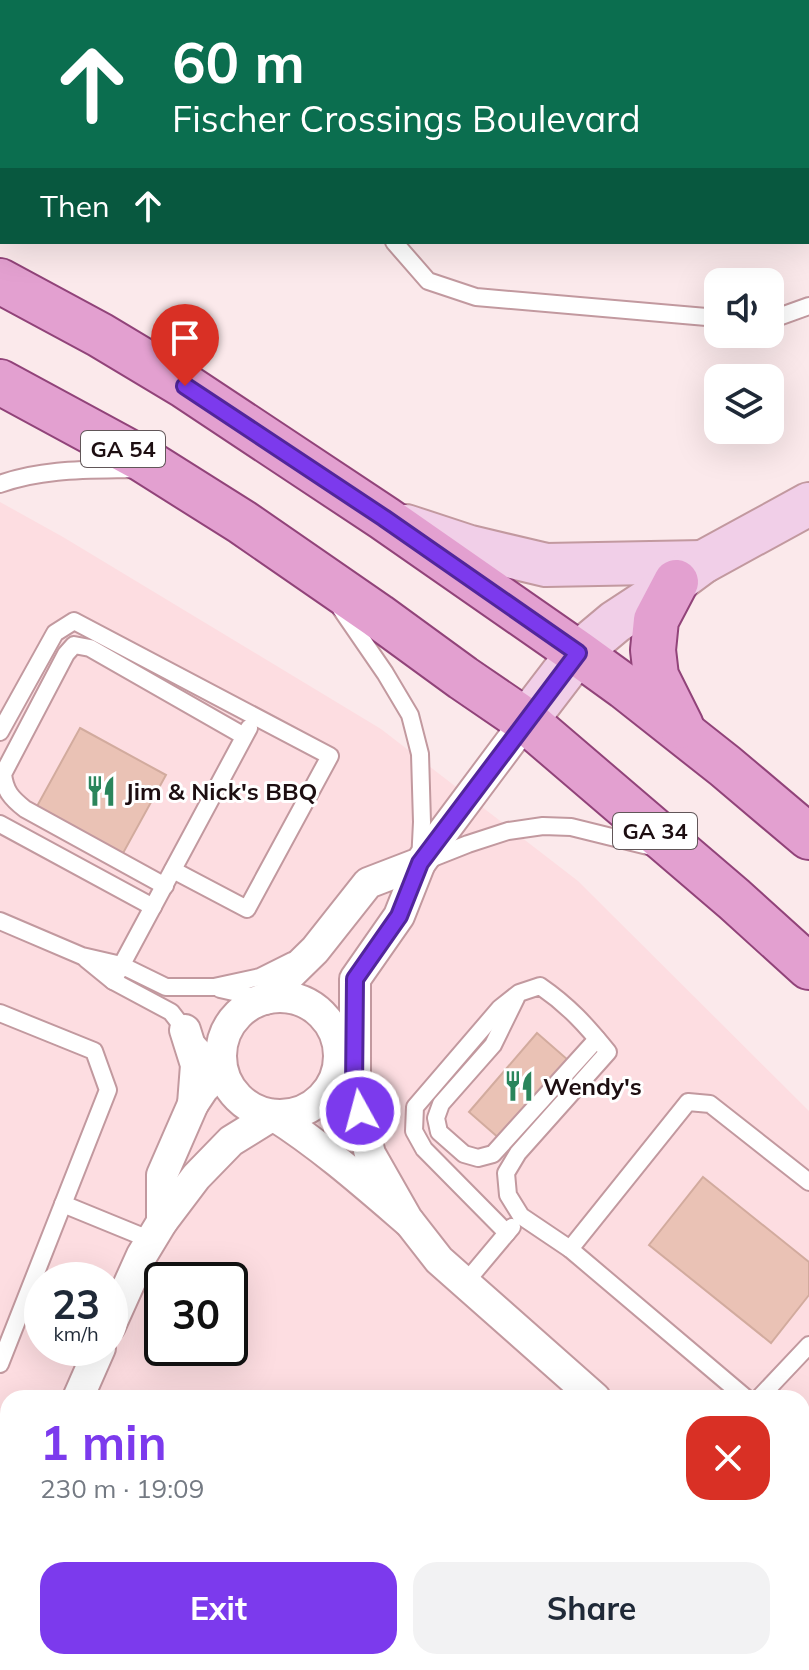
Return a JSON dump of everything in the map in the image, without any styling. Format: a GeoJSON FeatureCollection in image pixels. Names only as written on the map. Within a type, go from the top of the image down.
{"type":"FeatureCollection","features":[{"type":"Feature","properties":{"kind":"main road"},"geometry":{"type":"LineString","coordinates":[[0,281],[185,386],[384,518],[578,653],[686,735],[809,837]]}},
{"type":"Feature","properties":{"kind":"main road","name":"GA 54"},"geometry":{"type":"LineString","coordinates":[[0,382],[157,468],[242,522],[526,721]]}},
{"type":"Feature","properties":{"kind":"main road"},"geometry":{"type":"LineString","coordinates":[[526,721],[578,653],[615,622],[690,572],[809,504]]}},
{"type":"Feature","properties":{"kind":"main road"},"geometry":{"type":"LineString","coordinates":[[384,518],[470,547],[546,565],[690,572]]}},
{"type":"Feature","properties":{"kind":"main road"},"geometry":{"type":"LineString","coordinates":[[686,735],[656,676],[653,650],[656,620],[690,572]]}},
{"type":"Feature","properties":{"kind":"main road","name":"GA 34"},"geometry":{"type":"LineString","coordinates":[[526,721],[809,967]]}},
{"type":"Feature","properties":{"kind":"street"},"geometry":{"type":"LineString","coordinates":[[128,1286],[156,1231],[196,1177],[231,1141],[273,1115],[293,1114],[312,1106],[326,1093],[336,1075],[340,1006],[399,916],[420,863],[526,721]]}},
{"type":"Feature","properties":{"kind":"street"},"geometry":{"type":"LineString","coordinates":[[265,999],[315,950],[368,883],[420,863]]}},
{"type":"Feature","properties":{"kind":"street"},"geometry":{"type":"LineString","coordinates":[[354,1090],[355,979]]}},
{"type":"Feature","properties":{"kind":"street"},"geometry":{"type":"LineString","coordinates":[[409,1222],[298,1131],[273,1115],[240,1101],[229,1087],[222,1070],[220,1051],[234,1018],[248,1006],[265,999],[300,1001],[316,1010],[328,1023],[354,1090],[370,1154],[409,1222],[439,1260],[586,1390]]}},
{"type":"Feature","properties":{"kind":"street"},"geometry":{"type":"LineString","coordinates":[[185,1030],[196,1065],[193,1104]]}},
{"type":"Feature","properties":{"kind":"street"},"geometry":{"type":"LineString","coordinates":[[156,1231],[162,1175],[193,1104],[222,1070]]}},
{"type":"Feature","properties":{"kind":"street"},"geometry":{"type":"LineString","coordinates":[[231,1141],[278,1137],[316,1146]]}},
{"type":"Feature","properties":{"kind":"street"},"geometry":{"type":"LineString","coordinates":[[82,1390],[92,1366]]}},
{"type":"Feature","properties":{"kind":"lane"},"geometry":{"type":"LineString","coordinates":[[396,244],[428,281],[476,297],[704,317]]}},
{"type":"Feature","properties":{"kind":"lane"},"geometry":{"type":"LineString","coordinates":[[784,315],[809,306]]}},
{"type":"Feature","properties":{"kind":"lane"},"geometry":{"type":"LineString","coordinates":[[0,484],[18,478],[71,471],[157,468]]}},
{"type":"Feature","properties":{"kind":"lane"},"geometry":{"type":"LineString","coordinates":[[317,573],[410,715],[420,754],[420,863],[508,831],[543,826],[571,827],[681,853]]}},
{"type":"Feature","properties":{"kind":"lane"},"geometry":{"type":"LineString","coordinates":[[0,732],[55,633],[74,621],[330,756],[247,909],[173,870]]}},
{"type":"Feature","properties":{"kind":"lane"},"geometry":{"type":"LineString","coordinates":[[165,886],[25,809],[5,787],[3,774],[59,667],[74,645],[90,648],[244,736]]}},
{"type":"Feature","properties":{"kind":"lane"},"geometry":{"type":"LineString","coordinates":[[113,981],[255,716]]}},
{"type":"Feature","properties":{"kind":"lane"},"geometry":{"type":"LineString","coordinates":[[0,824],[153,907]]}},
{"type":"Feature","properties":{"kind":"lane"},"geometry":{"type":"LineString","coordinates":[[0,921],[82,956],[121,965],[166,987],[214,987],[260,977],[315,950]]}},
{"type":"Feature","properties":{"kind":"lane"},"geometry":{"type":"LineString","coordinates":[[82,956],[113,981],[171,1012],[222,1070]]}},
{"type":"Feature","properties":{"kind":"lane"},"geometry":{"type":"LineString","coordinates":[[507,1233],[424,1149],[414,1131],[415,1107],[500,1008],[519,993],[540,986],[564,1003],[608,1052],[518,1153],[506,1173],[508,1195],[521,1216],[570,1249],[737,1390]]}},
{"type":"Feature","properties":{"kind":"lane"},"geometry":{"type":"LineString","coordinates":[[214,987],[265,999]]}},
{"type":"Feature","properties":{"kind":"lane"},"geometry":{"type":"LineString","coordinates":[[519,993],[493,1045],[441,1104],[436,1118],[439,1132],[464,1154],[478,1158],[493,1154],[597,1039]]}},
{"type":"Feature","properties":{"kind":"lane"},"geometry":{"type":"LineString","coordinates":[[0,1013],[94,1051],[108,1090],[0,1364]]}},
{"type":"Feature","properties":{"kind":"lane"},"geometry":{"type":"LineString","coordinates":[[570,1249],[688,1102],[710,1104],[809,1182]]}},
{"type":"Feature","properties":{"kind":"lane"},"geometry":{"type":"LineString","coordinates":[[63,1204],[156,1231]]}},
{"type":"Feature","properties":{"kind":"lane"},"geometry":{"type":"LineString","coordinates":[[465,1283],[521,1216]]}},
{"type":"Feature","properties":{"kind":"lane"},"geometry":{"type":"LineString","coordinates":[[767,1390],[809,1345]]}},
{"type":"Feature","properties":{"kind":"shaded area"},"geometry":{"type":"Polygon","coordinates":[[[0,502],[381,729],[578,881],[809,1111],[809,1390],[0,1390],[0,502]]]}},
{"type":"Feature","properties":{"kind":"building","name":"Jim & Nick's BBQ"},"geometry":{"type":"Polygon","coordinates":[[[80,728],[166,775],[122,855],[36,808],[80,728]]]}},
{"type":"Feature","properties":{"kind":"building","name":"Wendy's"},"geometry":{"type":"Polygon","coordinates":[[[537,1033],[568,1060],[500,1139],[469,1112],[537,1033]]]}},
{"type":"Feature","properties":{"kind":"building"},"geometry":{"type":"Polygon","coordinates":[[[703,1177],[809,1262],[809,1295],[771,1343],[649,1245],[703,1177]]]}},
{"type":"Feature","properties":{"kind":"place","name":"Jim & Nick's BBQ"},"geometry":{"type":"Point","coordinates":[101,791]}},
{"type":"Feature","properties":{"kind":"place","name":"Wendy's"},"geometry":{"type":"Point","coordinates":[519,1086]}},
{"type":"Feature","properties":{"kind":"route"},"geometry":{"type":"LineString","coordinates":[[185,386],[384,518],[578,653],[420,863],[399,916],[355,979],[354,1090],[360,1111]]}}]}
